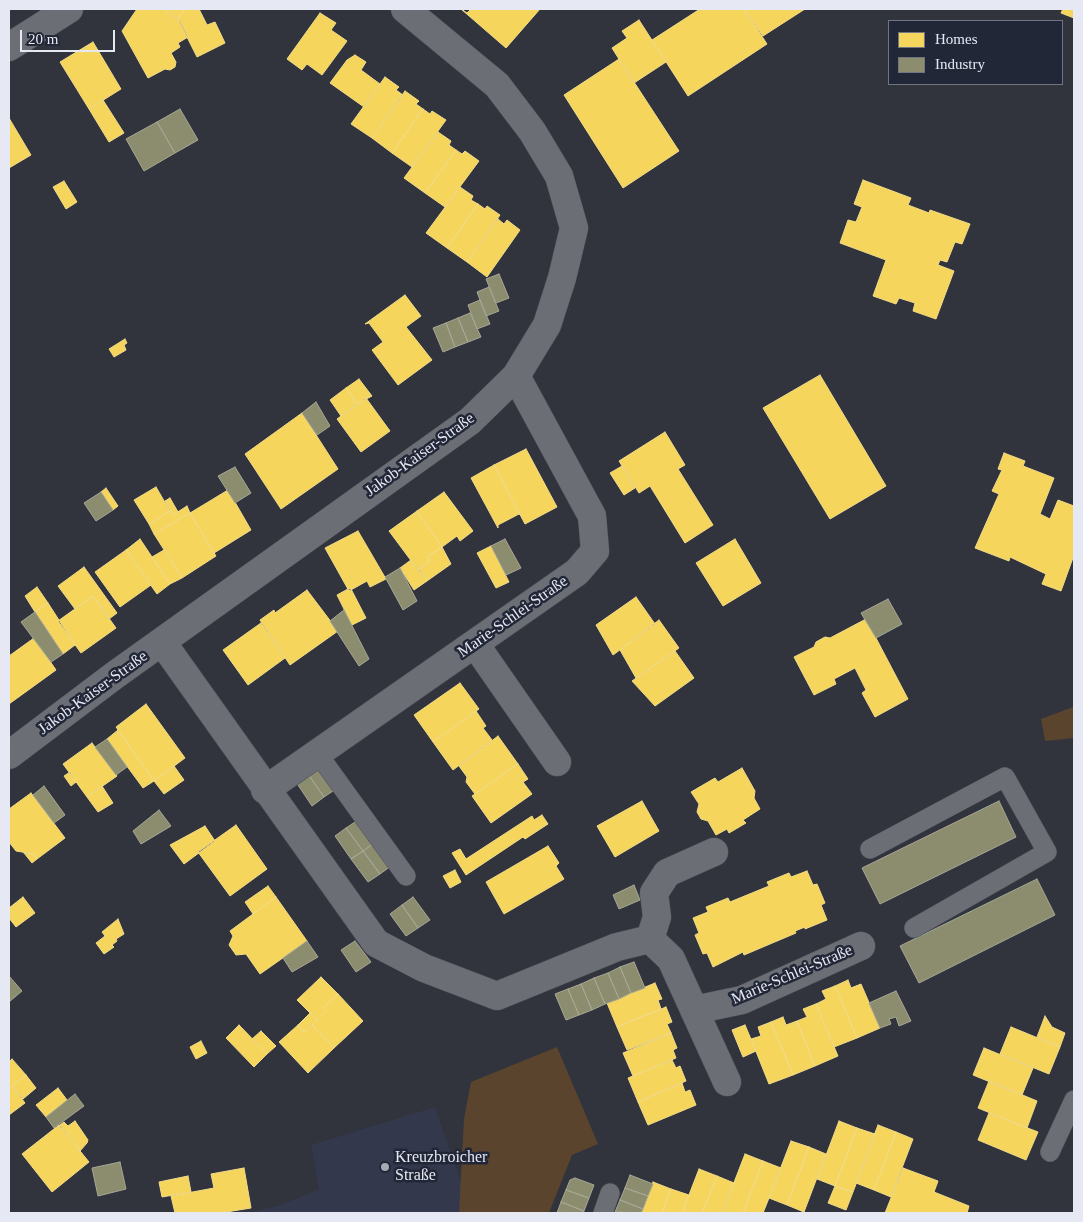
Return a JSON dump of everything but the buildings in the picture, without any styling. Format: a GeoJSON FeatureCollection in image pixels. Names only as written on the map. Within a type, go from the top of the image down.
{"type":"FeatureCollection","features":[{"type":"Feature","properties":{"kind":"street"},"geometry":{"type":"LineString","coordinates":[[9,47],[69,9]]}},
{"type":"Feature","properties":{"kind":"street","name":"Jakob-Kaiser-Straße"},"geometry":{"type":"LineString","coordinates":[[9,755],[162,642],[470,421],[516,376],[547,325],[562,278],[574,228],[559,176],[532,131],[498,85],[405,9]]}},
{"type":"Feature","properties":{"kind":"street","name":"Marie-Schlei-Straße"},"geometry":{"type":"LineString","coordinates":[[266,790],[577,572],[595,551],[592,516],[516,376]]}},
{"type":"Feature","properties":{"kind":"street"},"geometry":{"type":"LineString","coordinates":[[162,642],[376,943],[424,968],[497,996],[616,947],[650,938]]}},
{"type":"Feature","properties":{"kind":"street"},"geometry":{"type":"LineString","coordinates":[[475,644],[557,762]]}},
{"type":"Feature","properties":{"kind":"street"},"geometry":{"type":"LineString","coordinates":[[650,938],[657,917],[654,893],[667,873],[714,852]]}},
{"type":"Feature","properties":{"kind":"street"},"geometry":{"type":"LineString","coordinates":[[650,938],[671,959],[727,1082]]}},
{"type":"Feature","properties":{"kind":"street","name":"Marie-Schlei-Straße"},"geometry":{"type":"LineString","coordinates":[[694,1010],[742,1000],[861,946]]}},
{"type":"Feature","properties":{"kind":"lane"},"geometry":{"type":"LineString","coordinates":[[318,754],[406,876]]}},
{"type":"Feature","properties":{"kind":"lane"},"geometry":{"type":"LineString","coordinates":[[870,849],[1005,777],[1047,852],[914,928]]}},
{"type":"Feature","properties":{"kind":"lane"},"geometry":{"type":"LineString","coordinates":[[1050,1152],[1074,1100]]}},
{"type":"Feature","properties":{"kind":"lane"},"geometry":{"type":"LineString","coordinates":[[603,1213],[610,1193]]}},
{"type":"Feature","properties":{"kind":"shaded area"},"geometry":{"type":"Polygon","coordinates":[[[1073,707],[1074,738],[1045,741],[1041,719],[1073,707]]]}},
{"type":"Feature","properties":{"kind":"shaded area"},"geometry":{"type":"Polygon","coordinates":[[[557,1047],[598,1144],[572,1155],[549,1213],[459,1213],[464,1119],[471,1082],[557,1047]]]}},
{"type":"Feature","properties":{"kind":"shaded area","name":"Kreuzbroicher Straße"},"geometry":{"type":"Polygon","coordinates":[[[435,1107],[469,1205],[470,1213],[247,1213],[281,1205],[319,1189],[311,1145],[435,1107]]]}},
{"type":"Feature","properties":{"kind":"place","name":"Kreuzbroicher Straße"},"geometry":{"type":"Point","coordinates":[385,1167]}}]}
